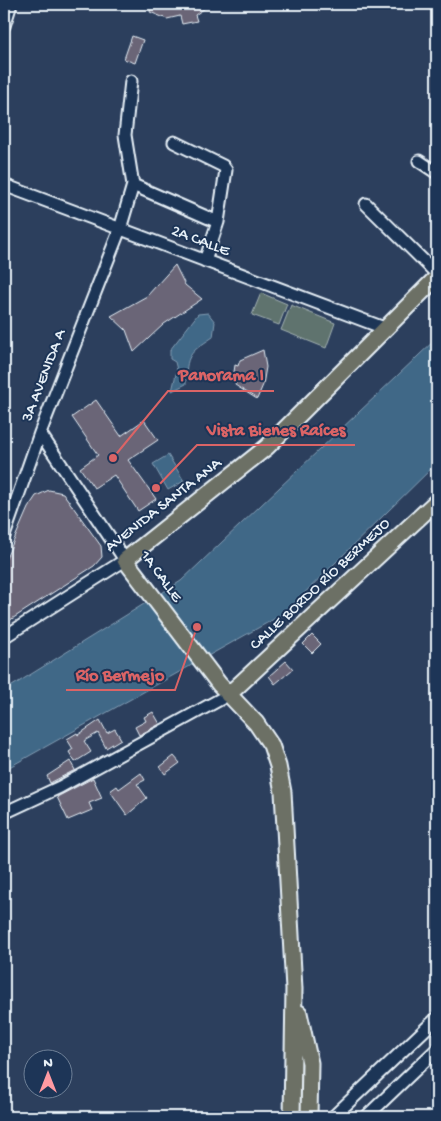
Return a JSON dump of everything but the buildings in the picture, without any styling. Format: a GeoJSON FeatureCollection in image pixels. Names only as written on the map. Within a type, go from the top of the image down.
{"type":"FeatureCollection","features":[{"type":"Feature","properties":{"kind":"main road","name":"AVENIDA SANTA ANA"},"geometry":{"type":"LineString","coordinates":[[125,560],[267,447],[437,275]]}},
{"type":"Feature","properties":{"kind":"main road","name":"CALLE BORDO RÍO BERMEJO"},"geometry":{"type":"LineString","coordinates":[[228,695],[437,501]]}},
{"type":"Feature","properties":{"kind":"main road","name":"1A CALLE"},"geometry":{"type":"LineString","coordinates":[[125,560],[228,695],[256,723],[271,745],[278,766],[283,792],[294,989]]}},
{"type":"Feature","properties":{"kind":"main road"},"geometry":{"type":"LineString","coordinates":[[292,1117],[294,989]]}},
{"type":"Feature","properties":{"kind":"main road"},"geometry":{"type":"LineString","coordinates":[[294,989],[310,1063],[309,1117]]}},
{"type":"Feature","properties":{"kind":"street"},"geometry":{"type":"LineString","coordinates":[[4,26],[11,4]]}},
{"type":"Feature","properties":{"kind":"street"},"geometry":{"type":"LineString","coordinates":[[131,81],[125,134],[133,185],[218,222]]}},
{"type":"Feature","properties":{"kind":"street"},"geometry":{"type":"LineString","coordinates":[[174,142],[223,166],[226,170],[218,222],[205,261]]}},
{"type":"Feature","properties":{"kind":"street"},"geometry":{"type":"LineString","coordinates":[[419,162],[437,172]]}},
{"type":"Feature","properties":{"kind":"street","name":"2A CALLE"},"geometry":{"type":"LineString","coordinates":[[4,185],[384,328]]}},
{"type":"Feature","properties":{"kind":"street","name":"3A AVENIDA A"},"geometry":{"type":"LineString","coordinates":[[4,536],[40,434],[120,229],[133,185]]}},
{"type":"Feature","properties":{"kind":"street"},"geometry":{"type":"LineString","coordinates":[[366,204],[437,275]]}},
{"type":"Feature","properties":{"kind":"street","name":"1A CALLE"},"geometry":{"type":"LineString","coordinates":[[40,434],[125,560]]}},
{"type":"Feature","properties":{"kind":"street","name":"AVENIDA SANTA ANA"},"geometry":{"type":"LineString","coordinates":[[4,637],[125,560]]}},
{"type":"Feature","properties":{"kind":"street"},"geometry":{"type":"LineString","coordinates":[[4,813],[60,788],[228,695]]}},
{"type":"Feature","properties":{"kind":"street"},"geometry":{"type":"LineString","coordinates":[[333,1117],[437,1018]]}},
{"type":"Feature","properties":{"kind":"street"},"geometry":{"type":"LineString","coordinates":[[366,1117],[437,1049]]}},
{"type":"Feature","properties":{"kind":"green space"},"geometry":{"type":"Polygon","coordinates":[[[261,293],[287,304],[279,325],[252,315],[261,293]]]}},
{"type":"Feature","properties":{"kind":"green space"},"geometry":{"type":"Polygon","coordinates":[[[291,305],[335,323],[326,348],[281,330],[291,305]]]}},
{"type":"Feature","properties":{"kind":"water"},"geometry":{"type":"Polygon","coordinates":[[[208,313],[215,322],[213,337],[190,356],[186,384],[172,391],[177,370],[175,362],[170,359],[170,350],[198,314],[208,313]]]}},
{"type":"Feature","properties":{"kind":"water"},"geometry":{"type":"Polygon","coordinates":[[[437,338],[437,463],[283,614],[4,770],[4,691],[181,581],[437,338]]]}},
{"type":"Feature","properties":{"kind":"water"},"geometry":{"type":"Polygon","coordinates":[[[168,455],[184,481],[168,490],[153,464],[168,455]]]}},
{"type":"Feature","properties":{"kind":"place","name":"Panorama I"},"geometry":{"type":"Point","coordinates":[113,458]}},
{"type":"Feature","properties":{"kind":"place","name":"Vista Bienes Raíces"},"geometry":{"type":"Point","coordinates":[156,488]}},
{"type":"Feature","properties":{"kind":"place","name":"Río Bermejo"},"geometry":{"type":"Point","coordinates":[197,627]}}]}
